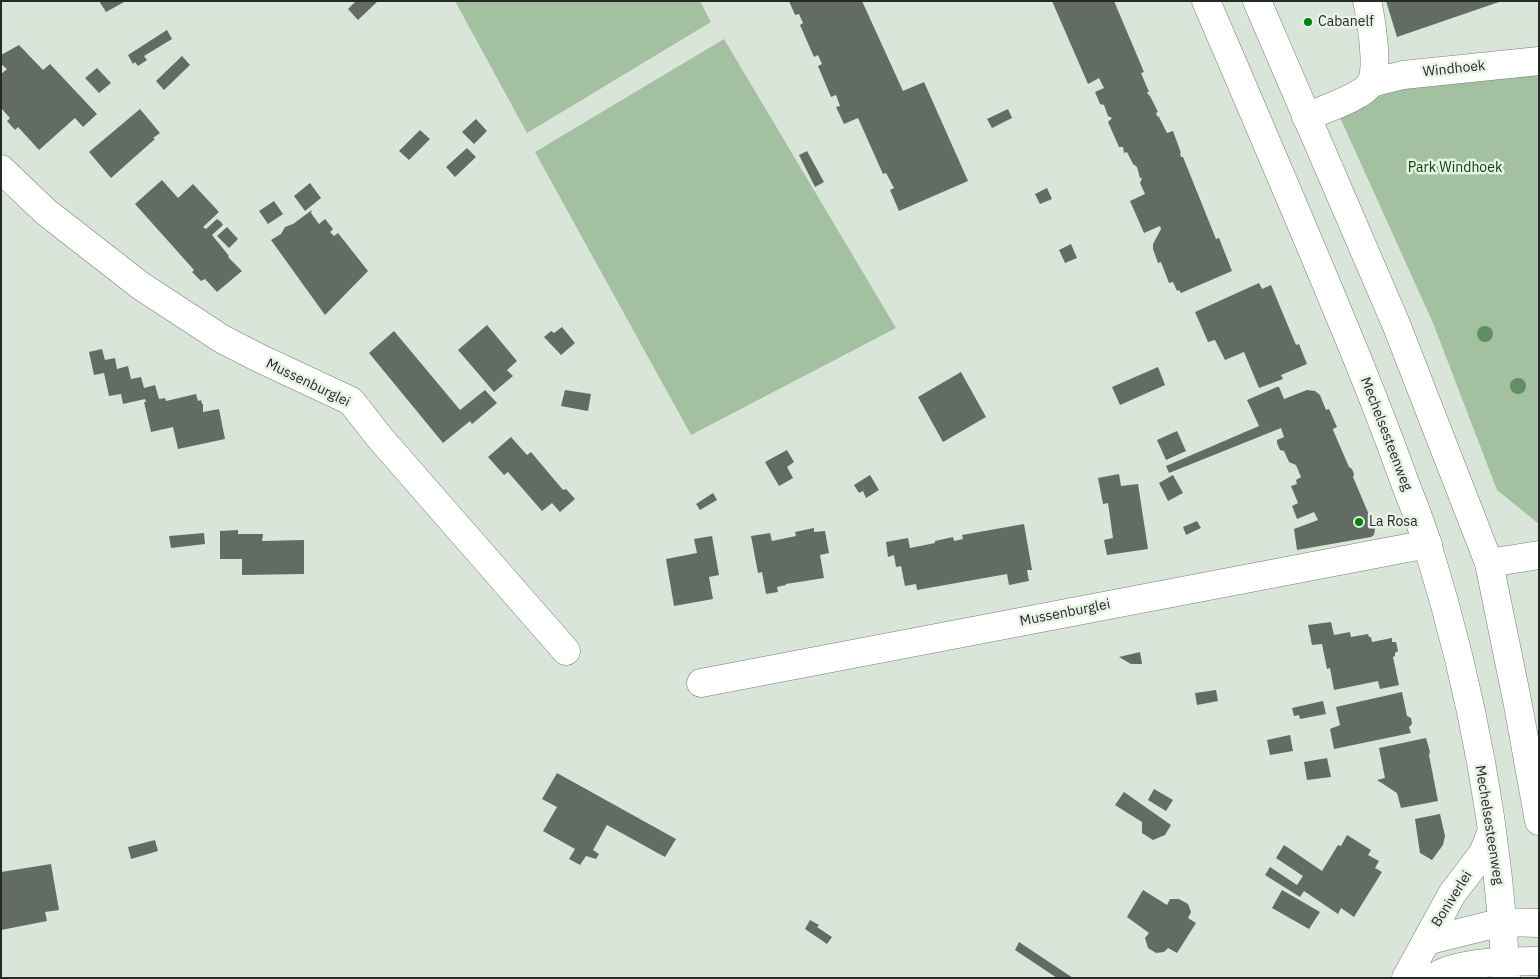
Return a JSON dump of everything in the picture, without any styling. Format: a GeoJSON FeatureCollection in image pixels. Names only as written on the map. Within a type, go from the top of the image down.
{"type":"FeatureCollection","features":[{"type":"Feature","properties":{"kind":"main road","name":"Mechelsesteenweg"},"geometry":{"type":"LineString","coordinates":[[1206,1],[1327,283],[1378,410],[1428,544],[1456,643],[1471,710],[1492,831],[1503,922],[1506,970]]}},
{"type":"Feature","properties":{"kind":"main road"},"geometry":{"type":"LineString","coordinates":[[1257,1],[1396,324],[1489,563],[1539,821]]}},
{"type":"Feature","properties":{"kind":"main road"},"geometry":{"type":"LineString","coordinates":[[1306,117],[1355,96],[1371,83],[1375,62],[1367,1]]}},
{"type":"Feature","properties":{"kind":"main road","name":"Windhoek"},"geometry":{"type":"LineString","coordinates":[[1371,83],[1404,75],[1539,61]]}},
{"type":"Feature","properties":{"kind":"main road","name":"Mussenburglei"},"geometry":{"type":"LineString","coordinates":[[1,169],[46,212],[141,286],[222,339],[351,401],[380,438],[566,652]]}},
{"type":"Feature","properties":{"kind":"main road","name":"Mussenburglei"},"geometry":{"type":"LineString","coordinates":[[702,683],[1428,544]]}},
{"type":"Feature","properties":{"kind":"main road"},"geometry":{"type":"LineString","coordinates":[[1489,563],[1539,556]]}},
{"type":"Feature","properties":{"kind":"main road","name":"Boniverlei"},"geometry":{"type":"LineString","coordinates":[[1406,978],[1452,894],[1483,853],[1492,831]]}},
{"type":"Feature","properties":{"kind":"main road","name":"Boniverlei"},"geometry":{"type":"LineString","coordinates":[[1426,941],[1503,922],[1539,923]]}},
{"type":"Feature","properties":{"kind":"main road"},"geometry":{"type":"LineString","coordinates":[[1433,978],[1454,968],[1506,970],[1539,961]]}},
{"type":"Feature","properties":{"kind":"green space"},"geometry":{"type":"Polygon","coordinates":[[[455,1],[700,1],[711,22],[527,133],[455,1]]]}},
{"type":"Feature","properties":{"kind":"green space"},"geometry":{"type":"Polygon","coordinates":[[[724,39],[896,328],[691,435],[535,152],[724,39]]]}},
{"type":"Feature","properties":{"kind":"green space","name":"Park Windhoek"},"geometry":{"type":"Polygon","coordinates":[[[1539,74],[1539,524],[1497,490],[1433,323],[1338,113],[1403,87],[1539,74]]]}},
{"type":"Feature","properties":{"kind":"building"},"geometry":{"type":"Polygon","coordinates":[[[99,1],[126,1],[106,12],[99,1]]]}},
{"type":"Feature","properties":{"kind":"building"},"geometry":{"type":"Polygon","coordinates":[[[356,1],[378,1],[358,20],[348,9],[356,1]]]}},
{"type":"Feature","properties":{"kind":"building"},"geometry":{"type":"Polygon","coordinates":[[[789,1],[862,1],[903,91],[924,82],[968,181],[899,211],[890,190],[894,188],[886,173],[883,174],[858,118],[844,124],[836,107],[840,106],[836,95],[831,97],[818,66],[822,64],[818,55],[814,57],[800,25],[803,23],[799,14],[795,15],[789,1]]]}},
{"type":"Feature","properties":{"kind":"building"},"geometry":{"type":"Polygon","coordinates":[[[1052,1],[1114,1],[1144,72],[1141,73],[1149,92],[1147,92],[1158,112],[1156,113],[1157,116],[1167,133],[1173,131],[1181,157],[1183,157],[1216,239],[1219,238],[1232,271],[1181,293],[1179,290],[1177,291],[1173,282],[1169,283],[1161,262],[1158,263],[1153,249],[1153,244],[1161,229],[1160,226],[1144,233],[1130,201],[1145,194],[1140,183],[1142,178],[1140,178],[1137,167],[1133,164],[1127,152],[1124,153],[1123,147],[1119,147],[1108,122],[1112,118],[1108,116],[1104,105],[1100,104],[1095,92],[1104,88],[1099,78],[1088,84],[1052,1]]]}},
{"type":"Feature","properties":{"kind":"building"},"geometry":{"type":"Polygon","coordinates":[[[1386,1],[1499,1],[1499,2],[1397,37],[1386,1]]]}},
{"type":"Feature","properties":{"kind":"building"},"geometry":{"type":"Polygon","coordinates":[[[167,30],[172,39],[144,56],[147,60],[138,66],[135,62],[133,64],[128,55],[167,30]]]}},
{"type":"Feature","properties":{"kind":"building"},"geometry":{"type":"Polygon","coordinates":[[[19,45],[43,70],[50,64],[97,114],[83,127],[75,118],[39,150],[18,127],[15,130],[7,121],[10,118],[1,108],[1,74],[7,69],[1,64],[1,55],[19,45]]]}},
{"type":"Feature","properties":{"kind":"building"},"geometry":{"type":"Polygon","coordinates":[[[182,56],[190,65],[164,90],[156,81],[182,56]]]}},
{"type":"Feature","properties":{"kind":"building"},"geometry":{"type":"Polygon","coordinates":[[[97,68],[111,83],[99,93],[85,78],[97,68]]]}},
{"type":"Feature","properties":{"kind":"building"},"geometry":{"type":"Polygon","coordinates":[[[140,109],[160,133],[111,178],[89,152],[140,109]]]}},
{"type":"Feature","properties":{"kind":"building"},"geometry":{"type":"Polygon","coordinates":[[[1008,109],[1012,118],[992,128],[987,119],[1008,109]]]}},
{"type":"Feature","properties":{"kind":"building"},"geometry":{"type":"Polygon","coordinates":[[[476,119],[487,131],[474,144],[462,132],[476,119]]]}},
{"type":"Feature","properties":{"kind":"building"},"geometry":{"type":"Polygon","coordinates":[[[420,130],[430,139],[409,160],[399,151],[420,130]]]}},
{"type":"Feature","properties":{"kind":"building"},"geometry":{"type":"Polygon","coordinates":[[[467,148],[476,157],[455,177],[446,167],[467,148]]]}},
{"type":"Feature","properties":{"kind":"building"},"geometry":{"type":"Polygon","coordinates":[[[807,151],[824,182],[815,187],[799,155],[807,151]]]}},
{"type":"Feature","properties":{"kind":"building"},"geometry":{"type":"Polygon","coordinates":[[[162,180],[178,198],[193,184],[219,212],[203,227],[206,229],[217,219],[221,222],[223,225],[212,235],[228,257],[242,271],[217,292],[205,279],[201,281],[192,272],[194,270],[135,204],[162,180]]]}},
{"type":"Feature","properties":{"kind":"building"},"geometry":{"type":"Polygon","coordinates":[[[310,183],[321,198],[305,211],[294,196],[310,183]]]}},
{"type":"Feature","properties":{"kind":"building"},"geometry":{"type":"Polygon","coordinates":[[[1047,188],[1052,199],[1040,204],[1035,194],[1047,188]]]}},
{"type":"Feature","properties":{"kind":"building"},"geometry":{"type":"Polygon","coordinates":[[[274,201],[283,214],[268,224],[259,211],[274,201]]]}},
{"type":"Feature","properties":{"kind":"building"},"geometry":{"type":"Polygon","coordinates":[[[312,210],[311,213],[319,224],[325,219],[333,229],[330,232],[334,236],[338,233],[368,271],[325,315],[271,240],[281,234],[285,227],[293,224],[312,210]]]}},
{"type":"Feature","properties":{"kind":"building"},"geometry":{"type":"Polygon","coordinates":[[[227,227],[238,239],[229,248],[217,236],[227,227]]]}},
{"type":"Feature","properties":{"kind":"building"},"geometry":{"type":"Polygon","coordinates":[[[1071,244],[1077,258],[1065,263],[1059,250],[1071,244]]]}},
{"type":"Feature","properties":{"kind":"building"},"geometry":{"type":"Polygon","coordinates":[[[1259,283],[1262,289],[1271,285],[1296,345],[1299,344],[1307,364],[1281,375],[1283,379],[1259,388],[1244,352],[1225,360],[1215,340],[1208,342],[1195,312],[1259,283]]]}},
{"type":"Feature","properties":{"kind":"building"},"geometry":{"type":"Polygon","coordinates":[[[487,325],[517,361],[507,370],[513,376],[494,392],[458,350],[487,325]]]}},
{"type":"Feature","properties":{"kind":"building"},"geometry":{"type":"Polygon","coordinates":[[[562,327],[575,343],[561,355],[544,337],[551,331],[554,333],[562,327]]]}},
{"type":"Feature","properties":{"kind":"building"},"geometry":{"type":"Polygon","coordinates":[[[394,331],[460,410],[485,390],[497,403],[472,424],[470,421],[443,443],[369,353],[394,331]]]}},
{"type":"Feature","properties":{"kind":"building"},"geometry":{"type":"Polygon","coordinates":[[[102,349],[105,360],[115,358],[117,369],[128,366],[131,379],[141,377],[144,388],[155,385],[159,399],[165,398],[166,401],[196,394],[198,401],[201,400],[203,404],[203,412],[219,409],[225,439],[178,449],[173,427],[151,432],[144,402],[146,402],[145,399],[123,404],[121,394],[109,396],[104,373],[94,375],[89,352],[102,349]]]}},
{"type":"Feature","properties":{"kind":"building"},"geometry":{"type":"Polygon","coordinates":[[[1158,367],[1165,385],[1120,405],[1112,387],[1158,367]]]}},
{"type":"Feature","properties":{"kind":"building"},"geometry":{"type":"Polygon","coordinates":[[[961,372],[986,417],[943,442],[918,397],[961,372]]]}},
{"type":"Feature","properties":{"kind":"building"},"geometry":{"type":"Polygon","coordinates":[[[1279,387],[1284,399],[1307,390],[1315,391],[1320,395],[1326,410],[1329,409],[1337,427],[1333,430],[1349,467],[1352,469],[1353,477],[1375,529],[1374,535],[1371,537],[1297,550],[1294,529],[1318,520],[1314,512],[1297,519],[1292,506],[1298,503],[1291,486],[1297,484],[1296,480],[1301,477],[1296,465],[1289,462],[1284,451],[1280,450],[1277,443],[1277,440],[1284,437],[1281,428],[1169,473],[1166,466],[1259,426],[1247,400],[1279,387]]]}},
{"type":"Feature","properties":{"kind":"building"},"geometry":{"type":"Polygon","coordinates":[[[565,390],[591,394],[588,411],[561,406],[565,390]]]}},
{"type":"Feature","properties":{"kind":"building"},"geometry":{"type":"Polygon","coordinates":[[[1177,431],[1186,451],[1166,460],[1157,440],[1177,431]]]}},
{"type":"Feature","properties":{"kind":"building"},"geometry":{"type":"Polygon","coordinates":[[[511,437],[527,455],[531,452],[563,490],[566,489],[575,499],[560,512],[552,503],[542,511],[508,472],[504,475],[488,457],[511,437]]]}},
{"type":"Feature","properties":{"kind":"building"},"geometry":{"type":"Polygon","coordinates":[[[787,450],[794,462],[787,467],[793,478],[779,486],[765,462],[787,450]]]}},
{"type":"Feature","properties":{"kind":"building"},"geometry":{"type":"Polygon","coordinates":[[[1119,474],[1121,486],[1138,484],[1148,549],[1107,555],[1104,540],[1113,538],[1108,503],[1103,504],[1098,478],[1119,474]]]}},
{"type":"Feature","properties":{"kind":"building"},"geometry":{"type":"Polygon","coordinates":[[[870,475],[879,490],[866,498],[863,491],[859,493],[854,485],[870,475]]]}},
{"type":"Feature","properties":{"kind":"building"},"geometry":{"type":"Polygon","coordinates":[[[1173,475],[1183,493],[1168,501],[1159,483],[1173,475]]]}},
{"type":"Feature","properties":{"kind":"building"},"geometry":{"type":"Polygon","coordinates":[[[713,493],[717,500],[700,510],[696,504],[713,493]]]}},
{"type":"Feature","properties":{"kind":"building"},"geometry":{"type":"Polygon","coordinates":[[[1197,521],[1201,528],[1186,535],[1183,527],[1197,521]]]}},
{"type":"Feature","properties":{"kind":"building"},"geometry":{"type":"Polygon","coordinates":[[[1024,524],[1032,570],[1027,570],[1029,581],[1009,585],[1007,574],[917,590],[916,584],[905,586],[901,566],[896,567],[894,555],[888,557],[886,542],[908,538],[910,548],[953,537],[954,541],[963,539],[962,535],[1024,524]]]}},
{"type":"Feature","properties":{"kind":"building"},"geometry":{"type":"Polygon","coordinates":[[[814,528],[814,532],[825,531],[829,553],[820,555],[824,578],[786,584],[777,587],[778,592],[766,594],[762,572],[758,573],[751,536],[770,533],[772,541],[796,536],[795,532],[814,528]]]}},
{"type":"Feature","properties":{"kind":"building"},"geometry":{"type":"Polygon","coordinates":[[[238,530],[238,534],[263,534],[262,541],[304,540],[304,574],[242,575],[242,559],[220,559],[220,531],[238,530]]]}},
{"type":"Feature","properties":{"kind":"building"},"geometry":{"type":"Polygon","coordinates":[[[204,533],[205,544],[171,548],[169,536],[204,533]]]}},
{"type":"Feature","properties":{"kind":"building"},"geometry":{"type":"Polygon","coordinates":[[[712,536],[719,575],[709,577],[713,599],[674,606],[666,559],[697,553],[694,539],[712,536]]]}},
{"type":"Feature","properties":{"kind":"building"},"geometry":{"type":"Polygon","coordinates":[[[1331,622],[1334,635],[1350,632],[1351,637],[1368,634],[1372,642],[1392,638],[1392,642],[1396,642],[1398,651],[1393,657],[1399,685],[1380,689],[1378,681],[1334,690],[1330,668],[1327,669],[1322,644],[1312,645],[1308,625],[1331,622]]]}},
{"type":"Feature","properties":{"kind":"building"},"geometry":{"type":"Polygon","coordinates":[[[1140,652],[1142,664],[1131,664],[1119,657],[1140,652]]]}},
{"type":"Feature","properties":{"kind":"building"},"geometry":{"type":"Polygon","coordinates":[[[1216,690],[1218,701],[1197,705],[1195,693],[1216,690]]]}},
{"type":"Feature","properties":{"kind":"building"},"geometry":{"type":"Polygon","coordinates":[[[1402,692],[1407,716],[1411,718],[1412,724],[1409,727],[1411,733],[1334,749],[1330,729],[1340,725],[1336,707],[1402,692]]]}},
{"type":"Feature","properties":{"kind":"building"},"geometry":{"type":"Polygon","coordinates":[[[1323,701],[1326,714],[1300,719],[1299,715],[1294,716],[1292,708],[1323,701]]]}},
{"type":"Feature","properties":{"kind":"building"},"geometry":{"type":"Polygon","coordinates":[[[1290,735],[1293,751],[1270,755],[1267,740],[1290,735]]]}},
{"type":"Feature","properties":{"kind":"building"},"geometry":{"type":"Polygon","coordinates":[[[1426,738],[1438,801],[1401,808],[1397,793],[1377,780],[1385,778],[1379,748],[1426,738]]]}},
{"type":"Feature","properties":{"kind":"building"},"geometry":{"type":"Polygon","coordinates":[[[1327,758],[1331,777],[1307,780],[1304,762],[1327,758]]]}},
{"type":"Feature","properties":{"kind":"building"},"geometry":{"type":"Polygon","coordinates":[[[557,773],[676,839],[665,857],[607,825],[593,850],[599,854],[596,859],[586,856],[580,865],[569,859],[575,849],[543,831],[557,807],[542,799],[557,773]]]}},
{"type":"Feature","properties":{"kind":"building"},"geometry":{"type":"Polygon","coordinates":[[[1154,789],[1173,800],[1166,811],[1148,800],[1154,789]]]}},
{"type":"Feature","properties":{"kind":"building"},"geometry":{"type":"Polygon","coordinates":[[[1124,792],[1171,825],[1165,835],[1153,840],[1142,833],[1142,822],[1115,805],[1124,792]]]}},
{"type":"Feature","properties":{"kind":"building"},"geometry":{"type":"Polygon","coordinates":[[[1440,814],[1445,836],[1443,845],[1432,860],[1420,853],[1415,819],[1440,814]]]}},
{"type":"Feature","properties":{"kind":"building"},"geometry":{"type":"Polygon","coordinates":[[[1347,835],[1371,850],[1368,855],[1379,861],[1375,868],[1382,872],[1354,917],[1341,908],[1338,914],[1304,891],[1300,897],[1265,875],[1270,867],[1297,885],[1303,876],[1276,858],[1284,845],[1322,871],[1338,845],[1341,846],[1347,835]]]}},
{"type":"Feature","properties":{"kind":"building"},"geometry":{"type":"Polygon","coordinates":[[[155,840],[158,851],[131,859],[128,847],[155,840]]]}},
{"type":"Feature","properties":{"kind":"building"},"geometry":{"type":"Polygon","coordinates":[[[51,864],[59,910],[45,912],[47,921],[1,930],[1,872],[51,864]]]}},
{"type":"Feature","properties":{"kind":"building"},"geometry":{"type":"Polygon","coordinates":[[[1143,890],[1167,905],[1170,899],[1179,899],[1188,904],[1191,912],[1188,918],[1196,923],[1177,953],[1168,948],[1164,952],[1156,953],[1148,948],[1145,938],[1149,933],[1127,917],[1143,890]]]}},
{"type":"Feature","properties":{"kind":"building"},"geometry":{"type":"Polygon","coordinates":[[[1282,890],[1320,912],[1309,929],[1272,908],[1282,890]]]}},
{"type":"Feature","properties":{"kind":"building"},"geometry":{"type":"Polygon","coordinates":[[[810,920],[819,925],[817,927],[832,937],[827,944],[805,929],[810,920]]]}},
{"type":"Feature","properties":{"kind":"building"},"geometry":{"type":"Polygon","coordinates":[[[1019,942],[1073,978],[1057,978],[1015,950],[1019,942]]]}},
{"type":"Feature","properties":{"kind":"place","name":"Cabanelf"},"geometry":{"type":"Point","coordinates":[1308,22]}},
{"type":"Feature","properties":{"kind":"place","name":"La Rosa"},"geometry":{"type":"Point","coordinates":[1359,522]}}]}
